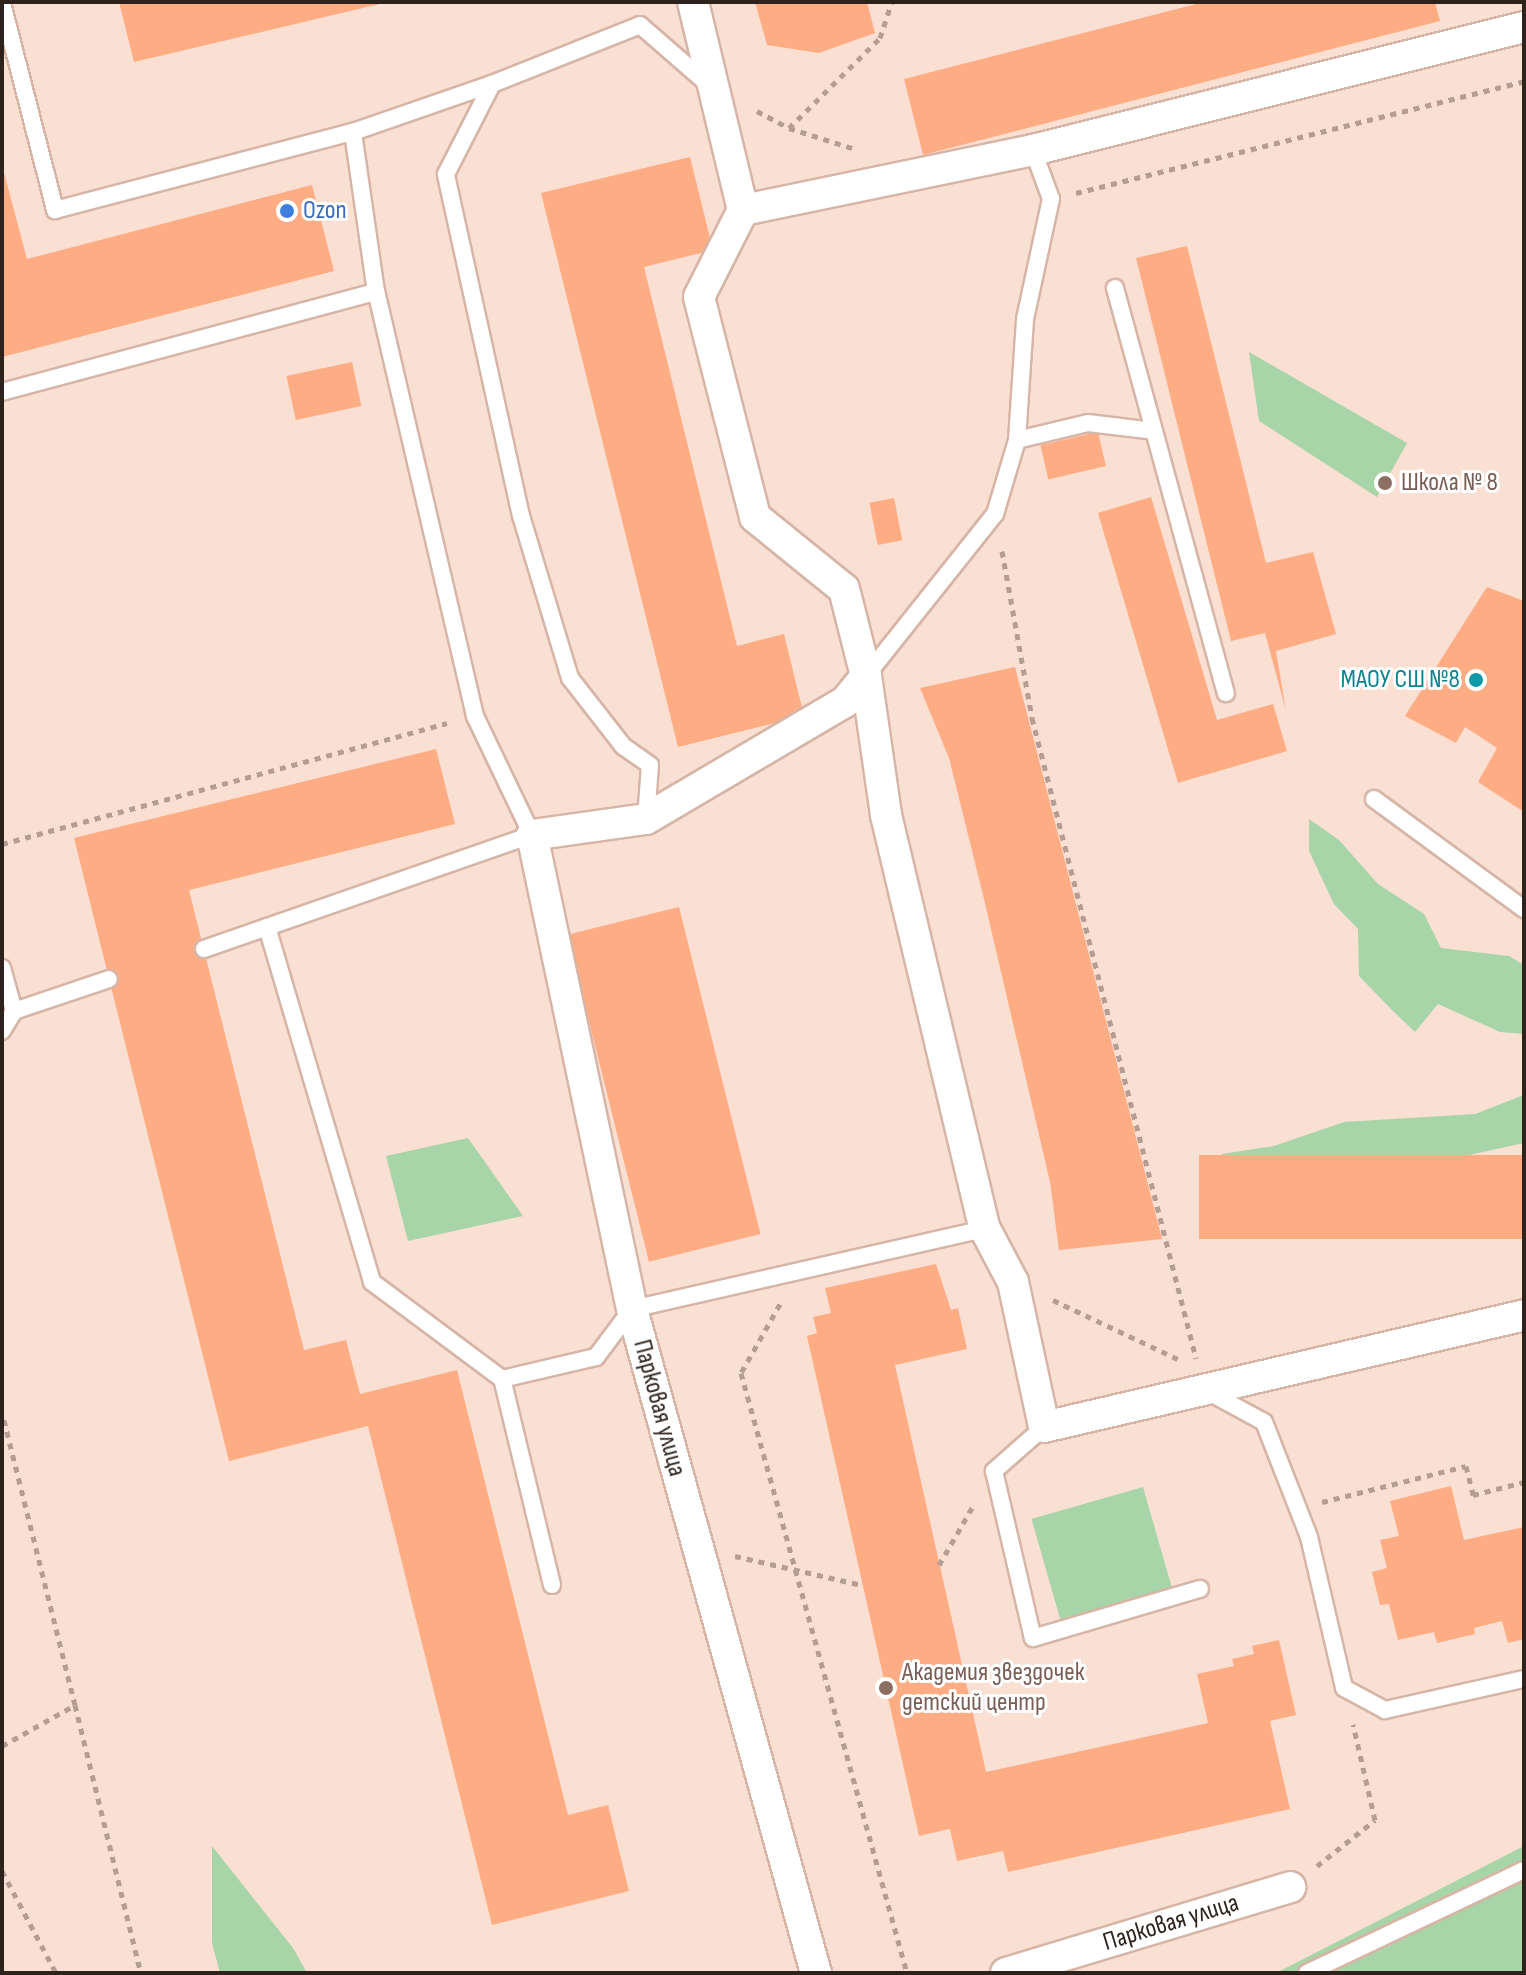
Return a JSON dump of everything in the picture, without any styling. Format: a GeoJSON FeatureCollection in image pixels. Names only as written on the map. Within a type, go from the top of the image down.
{"type":"FeatureCollection","features":[{"type":"Feature","properties":{"kind":"street"},"geometry":{"type":"LineString","coordinates":[[693,2],[743,210],[699,297],[755,517],[844,589],[866,676],[886,815],[985,1229],[1013,1282],[1044,1427],[1524,1315]]}},
{"type":"Feature","properties":{"kind":"street"},"geometry":{"type":"LineString","coordinates":[[743,210],[1033,150],[1524,27]]}},
{"type":"Feature","properties":{"kind":"street"},"geometry":{"type":"LineString","coordinates":[[532,835],[646,819],[845,702],[866,676]]}},
{"type":"Feature","properties":{"kind":"street","name":"Парковая улица"},"geometry":{"type":"LineString","coordinates":[[532,835],[632,1309],[816,1973]]}},
{"type":"Feature","properties":{"kind":"street","name":"Парковая улица"},"geometry":{"type":"LineString","coordinates":[[1006,1973],[1290,1887]]}},
{"type":"Feature","properties":{"kind":"lane"},"geometry":{"type":"LineString","coordinates":[[2,3],[55,210],[353,132],[492,84],[640,25],[714,88]]}},
{"type":"Feature","properties":{"kind":"lane"},"geometry":{"type":"LineString","coordinates":[[492,84],[446,174],[521,516],[565,663],[570,678],[623,746],[650,765],[646,819]]}},
{"type":"Feature","properties":{"kind":"lane"},"geometry":{"type":"LineString","coordinates":[[204,949],[532,835],[475,716],[376,292],[353,132]]}},
{"type":"Feature","properties":{"kind":"lane"},"geometry":{"type":"LineString","coordinates":[[866,676],[995,514],[1017,440],[1025,319],[1051,199],[1033,150]]}},
{"type":"Feature","properties":{"kind":"lane"},"geometry":{"type":"LineString","coordinates":[[1115,288],[1226,693]]}},
{"type":"Feature","properties":{"kind":"lane"},"geometry":{"type":"LineString","coordinates":[[2,392],[376,292]]}},
{"type":"Feature","properties":{"kind":"lane"},"geometry":{"type":"LineString","coordinates":[[1017,440],[1088,423],[1154,431]]}},
{"type":"Feature","properties":{"kind":"lane"},"geometry":{"type":"LineString","coordinates":[[1374,799],[1524,909]]}},
{"type":"Feature","properties":{"kind":"lane"},"geometry":{"type":"LineString","coordinates":[[267,927],[372,1282],[502,1379],[552,1585]]}},
{"type":"Feature","properties":{"kind":"lane"},"geometry":{"type":"LineString","coordinates":[[2,968],[14,1011]]}},
{"type":"Feature","properties":{"kind":"lane"},"geometry":{"type":"LineString","coordinates":[[2,1031],[14,1011],[109,979]]}},
{"type":"Feature","properties":{"kind":"lane"},"geometry":{"type":"LineString","coordinates":[[502,1379],[596,1357],[632,1309],[985,1229]]}},
{"type":"Feature","properties":{"kind":"lane"},"geometry":{"type":"LineString","coordinates":[[1204,1390],[1264,1422],[1309,1537],[1344,1688],[1385,1710],[1524,1679]]}},
{"type":"Feature","properties":{"kind":"lane"},"geometry":{"type":"LineString","coordinates":[[1044,1427],[994,1471],[1033,1638],[1200,1589]]}},
{"type":"Feature","properties":{"kind":"lane"},"geometry":{"type":"LineString","coordinates":[[1307,1973],[1524,1870]]}},
{"type":"Feature","properties":{"kind":"path"},"geometry":{"type":"LineString","coordinates":[[789,128],[880,38],[892,2]]}},
{"type":"Feature","properties":{"kind":"path"},"geometry":{"type":"LineString","coordinates":[[1051,199],[1524,81]]}},
{"type":"Feature","properties":{"kind":"path"},"geometry":{"type":"LineString","coordinates":[[714,88],[789,128],[857,150]]}},
{"type":"Feature","properties":{"kind":"path"},"geometry":{"type":"LineString","coordinates":[[995,514],[1032,718],[1204,1390]]}},
{"type":"Feature","properties":{"kind":"path"},"geometry":{"type":"LineString","coordinates":[[2,844],[475,716]]}},
{"type":"Feature","properties":{"kind":"path"},"geometry":{"type":"LineString","coordinates":[[2,1415],[141,1973]]}},
{"type":"Feature","properties":{"kind":"path"},"geometry":{"type":"LineString","coordinates":[[1298,1508],[1466,1466],[1473,1495],[1524,1482]]}},
{"type":"Feature","properties":{"kind":"path"},"geometry":{"type":"LineString","coordinates":[[939,1565],[994,1471]]}},
{"type":"Feature","properties":{"kind":"path"},"geometry":{"type":"LineString","coordinates":[[697,1547],[862,1585]]}},
{"type":"Feature","properties":{"kind":"path"},"geometry":{"type":"LineString","coordinates":[[1290,1887],[1375,1820],[1344,1688]]}},
{"type":"Feature","properties":{"kind":"path"},"geometry":{"type":"LineString","coordinates":[[2,1746],[75,1705]]}},
{"type":"Feature","properties":{"kind":"path"},"geometry":{"type":"LineString","coordinates":[[2,1871],[56,1973]]}},
{"type":"Feature","properties":{"kind":"green space"},"geometry":{"type":"Polygon","coordinates":[[[1249,352],[1407,443],[1377,497],[1259,421],[1249,352]]]}},
{"type":"Feature","properties":{"kind":"green space"},"geometry":{"type":"Polygon","coordinates":[[[1309,819],[1339,840],[1378,884],[1424,914],[1441,948],[1509,956],[1524,965],[1524,1034],[1500,1032],[1438,1004],[1415,1032],[1392,1010],[1359,976],[1358,929],[1334,904],[1309,851],[1309,819]]]}},
{"type":"Feature","properties":{"kind":"green space"},"geometry":{"type":"Polygon","coordinates":[[[1524,1095],[1524,1143],[1232,1207],[1209,1171],[1222,1154],[1274,1146],[1344,1122],[1475,1114],[1524,1095]]]}},
{"type":"Feature","properties":{"kind":"green space"},"geometry":{"type":"Polygon","coordinates":[[[468,1138],[523,1216],[408,1241],[386,1156],[468,1138]]]}},
{"type":"Feature","properties":{"kind":"green space"},"geometry":{"type":"Polygon","coordinates":[[[1143,1487],[1173,1591],[1061,1623],[1031,1519],[1143,1487]]]}},
{"type":"Feature","properties":{"kind":"green space"},"geometry":{"type":"Polygon","coordinates":[[[212,1846],[293,1948],[307,1973],[220,1973],[212,1943],[212,1846]]]}},
{"type":"Feature","properties":{"kind":"green space"},"geometry":{"type":"Polygon","coordinates":[[[1524,1846],[1524,1973],[1276,1973],[1524,1846]]]}},
{"type":"Feature","properties":{"kind":"building"},"geometry":{"type":"Polygon","coordinates":[[[119,2],[383,2],[384,3],[134,62],[119,2]]]}},
{"type":"Feature","properties":{"kind":"building"},"geometry":{"type":"Polygon","coordinates":[[[755,2],[867,2],[875,33],[819,53],[767,45],[755,2]]]}},
{"type":"Feature","properties":{"kind":"building"},"geometry":{"type":"Polygon","coordinates":[[[1204,2],[1435,2],[1440,21],[923,155],[904,79],[1204,2]]]}},
{"type":"Feature","properties":{"kind":"building"},"geometry":{"type":"Polygon","coordinates":[[[690,157],[713,250],[644,267],[737,646],[784,634],[804,716],[678,747],[541,193],[690,157]]]}},
{"type":"Feature","properties":{"kind":"building"},"geometry":{"type":"Polygon","coordinates":[[[2,165],[27,259],[312,185],[334,271],[2,357],[2,165]]]}},
{"type":"Feature","properties":{"kind":"building"},"geometry":{"type":"Polygon","coordinates":[[[1187,246],[1266,563],[1313,552],[1336,634],[1276,651],[1286,711],[1265,633],[1231,641],[1136,258],[1187,246]]]}},
{"type":"Feature","properties":{"kind":"building"},"geometry":{"type":"Polygon","coordinates":[[[352,362],[361,406],[296,420],[286,376],[352,362]]]}},
{"type":"Feature","properties":{"kind":"building"},"geometry":{"type":"Polygon","coordinates":[[[1098,432],[1106,466],[1048,479],[1041,445],[1098,432]]]}},
{"type":"Feature","properties":{"kind":"building"},"geometry":{"type":"Polygon","coordinates":[[[1151,497],[1217,720],[1273,704],[1287,751],[1178,783],[1098,513],[1151,497]]]}},
{"type":"Feature","properties":{"kind":"building"},"geometry":{"type":"Polygon","coordinates":[[[894,498],[902,540],[878,545],[869,503],[894,498]]]}},
{"type":"Feature","properties":{"kind":"building","name":"МАОУ СШ №8"},"geometry":{"type":"Polygon","coordinates":[[[1487,587],[1524,601],[1524,812],[1478,782],[1497,748],[1465,727],[1456,743],[1405,716],[1487,587]]]}},
{"type":"Feature","properties":{"kind":"building"},"geometry":{"type":"Polygon","coordinates":[[[1015,667],[1162,1239],[1059,1250],[1050,1182],[984,899],[949,758],[920,688],[1015,667]]]}},
{"type":"Feature","properties":{"kind":"building"},"geometry":{"type":"Polygon","coordinates":[[[436,749],[455,824],[189,890],[304,1350],[346,1340],[360,1394],[457,1370],[568,1815],[608,1805],[629,1891],[492,1925],[368,1426],[229,1461],[74,838],[436,749]]]}},
{"type":"Feature","properties":{"kind":"building"},"geometry":{"type":"Polygon","coordinates":[[[679,907],[761,1234],[649,1262],[567,935],[679,907]]]}},
{"type":"Feature","properties":{"kind":"building"},"geometry":{"type":"Polygon","coordinates":[[[1199,1155],[1524,1155],[1524,1239],[1199,1239],[1199,1155]]]}},
{"type":"Feature","properties":{"kind":"building"},"geometry":{"type":"Polygon","coordinates":[[[936,1264],[951,1310],[958,1308],[967,1349],[895,1365],[986,1772],[1208,1723],[1197,1674],[1234,1666],[1232,1659],[1254,1654],[1252,1646],[1279,1640],[1296,1715],[1270,1721],[1290,1809],[1008,1872],[1003,1851],[957,1861],[950,1829],[919,1836],[807,1336],[817,1333],[813,1317],[831,1313],[825,1288],[936,1264]]]}},
{"type":"Feature","properties":{"kind":"building"},"geometry":{"type":"Polygon","coordinates":[[[1451,1486],[1464,1540],[1524,1527],[1524,1639],[1508,1643],[1502,1621],[1474,1628],[1475,1634],[1437,1643],[1434,1632],[1398,1640],[1389,1604],[1380,1605],[1372,1572],[1387,1568],[1380,1540],[1399,1536],[1390,1501],[1451,1486]]]}},
{"type":"Feature","properties":{"kind":"place","name":"Ozon"},"geometry":{"type":"Point","coordinates":[287,211]}},
{"type":"Feature","properties":{"kind":"place","name":"Школа № 8"},"geometry":{"type":"Point","coordinates":[1385,483]}},
{"type":"Feature","properties":{"kind":"place","name":"МАОУ СШ №8"},"geometry":{"type":"Point","coordinates":[1476,680]}},
{"type":"Feature","properties":{"kind":"place","name":"Академия звездочек детский центр"},"geometry":{"type":"Point","coordinates":[886,1688]}}]}
